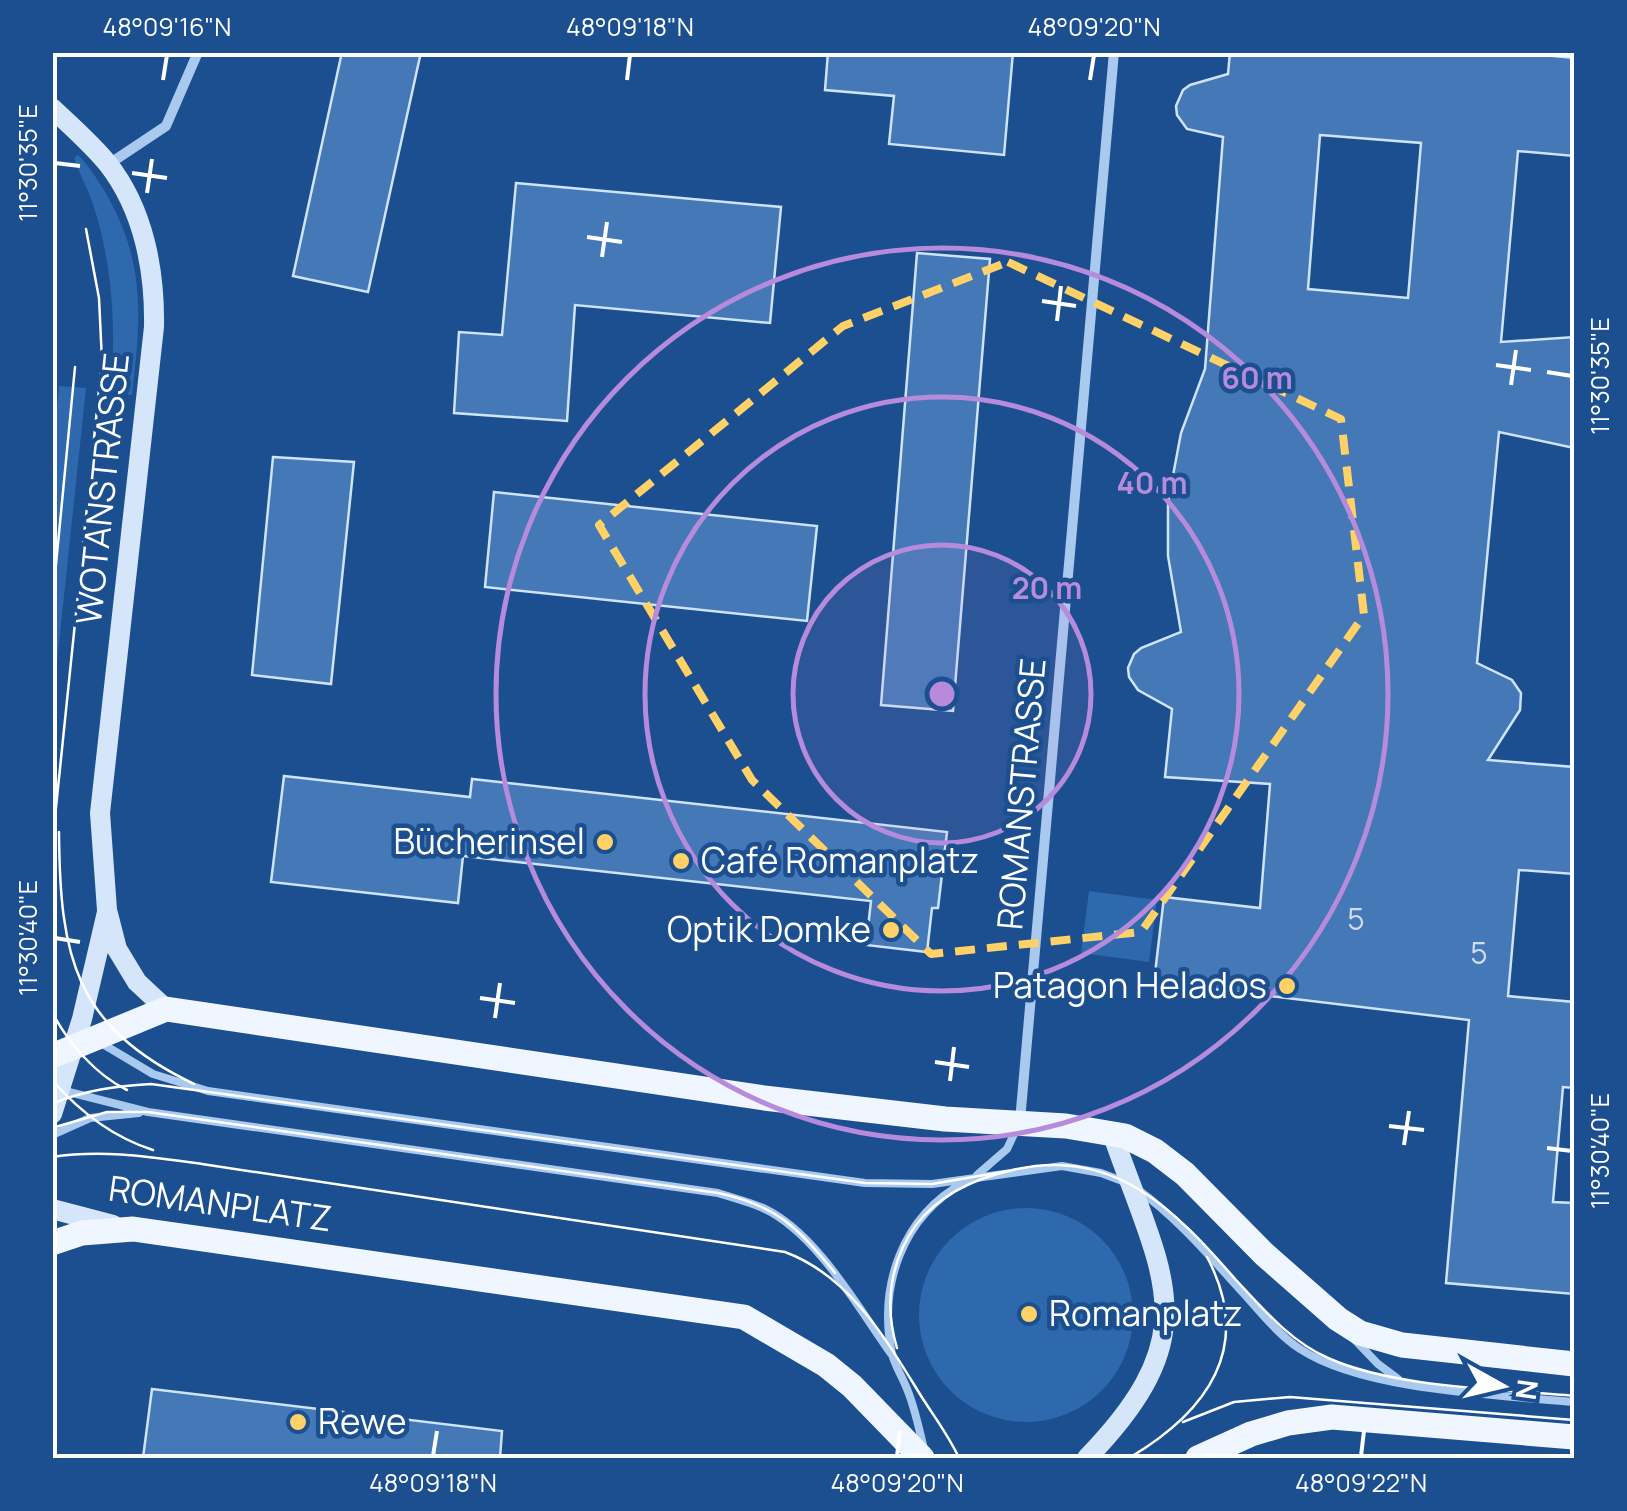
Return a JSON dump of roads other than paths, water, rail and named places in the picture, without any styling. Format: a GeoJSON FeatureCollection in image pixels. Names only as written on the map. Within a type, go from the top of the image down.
{"type":"FeatureCollection","features":[{"type":"Feature","properties":{"kind":"main road","name":"WOTANSTRASSE"},"geometry":{"type":"LineString","coordinates":[[52,108],[108,164],[133,208],[153,270],[155,298],[100,813],[107,910],[118,949],[137,982],[166,1009]]}},
{"type":"Feature","properties":{"kind":"main road","name":"WOTANSTRASSE"},"geometry":{"type":"LineString","coordinates":[[52,1114],[107,910]]}},
{"type":"Feature","properties":{"kind":"main road"},"geometry":{"type":"LineString","coordinates":[[75,1039],[166,1009],[764,1098],[1112,1134],[1140,1142],[1185,1174],[1264,1254],[1338,1319],[1360,1333],[1402,1345],[1574,1364]]}},
{"type":"Feature","properties":{"kind":"main road"},"geometry":{"type":"LineString","coordinates":[[1086,1458],[1121,1423],[1138,1398],[1158,1361],[1164,1340],[1162,1275],[1112,1134]]}},
{"type":"Feature","properties":{"kind":"main road","name":"ROMANPLATZ"},"geometry":{"type":"LineString","coordinates":[[52,1209],[133,1229],[744,1317],[826,1365],[925,1458]]}},
{"type":"Feature","properties":{"kind":"main road"},"geometry":{"type":"LineString","coordinates":[[52,1244],[82,1233],[133,1229]]}},
{"type":"Feature","properties":{"kind":"main road"},"geometry":{"type":"LineString","coordinates":[[1198,1458],[1251,1434],[1288,1423],[1332,1417],[1574,1437]]}},
{"type":"Feature","properties":{"kind":"street"},"geometry":{"type":"LineString","coordinates":[[108,164],[166,126],[198,52]]}},
{"type":"Feature","properties":{"kind":"street","name":"ROMANSTRASSE"},"geometry":{"type":"LineString","coordinates":[[1020,1122],[1114,52]]}},
{"type":"Feature","properties":{"kind":"lane"},"geometry":{"type":"LineString","coordinates":[[75,1039],[153,1074],[208,1091],[865,1183],[907,1185],[1062,1166],[1101,1173],[1131,1185],[1176,1220],[1298,1348],[1336,1368],[1466,1392],[1574,1402]]}},
{"type":"Feature","properties":{"kind":"lane"},"geometry":{"type":"LineString","coordinates":[[57,1087],[148,1112],[718,1192],[764,1208],[796,1231],[833,1273],[892,1355]]}},
{"type":"Feature","properties":{"kind":"lane"},"geometry":{"type":"LineString","coordinates":[[52,1135],[90,1118],[148,1112]]}},
{"type":"Feature","properties":{"kind":"lane","name":"ROMANPLATZ"},"geometry":{"type":"LineString","coordinates":[[925,1458],[909,1393],[892,1355],[888,1300],[902,1246],[942,1197],[1007,1150],[1020,1122]]}},
{"type":"Feature","properties":{"kind":"lane"},"geometry":{"type":"LineString","coordinates":[[1338,1319],[1378,1364],[1407,1383]]}},
{"type":"Feature","properties":{"kind":"tram line"},"geometry":{"type":"LineString","coordinates":[[52,846],[102,361],[99,298],[86,229]]}},
{"type":"Feature","properties":{"kind":"tram line"},"geometry":{"type":"LineString","coordinates":[[52,606],[75,367]]}},
{"type":"Feature","properties":{"kind":"tram line"},"geometry":{"type":"LineString","coordinates":[[59,832],[64,916],[82,983],[99,1012],[122,1038],[194,1084]]}},
{"type":"Feature","properties":{"kind":"tram line"},"geometry":{"type":"LineString","coordinates":[[52,1012],[84,1057],[127,1090]]}},
{"type":"Feature","properties":{"kind":"tram line"},"geometry":{"type":"LineString","coordinates":[[52,1080],[98,1122],[153,1150]]}},
{"type":"Feature","properties":{"kind":"tram line"},"geometry":{"type":"LineString","coordinates":[[52,1104],[76,1095],[151,1084],[865,1183],[932,1184],[1008,1171]]}},
{"type":"Feature","properties":{"kind":"tram line"},"geometry":{"type":"LineString","coordinates":[[52,1128],[107,1112],[148,1112],[718,1193],[756,1204],[785,1221],[835,1273]]}},
{"type":"Feature","properties":{"kind":"tram line"},"geometry":{"type":"LineString","coordinates":[[52,1157],[108,1154],[164,1159],[785,1252],[828,1276],[863,1310],[892,1349],[959,1458]]}},
{"type":"Feature","properties":{"kind":"tram line"},"geometry":{"type":"LineString","coordinates":[[897,1348],[890,1300],[895,1268],[907,1239],[936,1204],[999,1173],[1049,1165],[1082,1167],[1112,1176],[1165,1208],[1278,1324],[1328,1358],[1384,1376],[1416,1381],[1574,1396]]}},
{"type":"Feature","properties":{"kind":"tram line"},"geometry":{"type":"LineString","coordinates":[[1129,1458],[1181,1420],[1201,1398],[1215,1374],[1224,1348],[1226,1320],[1221,1290],[1207,1257]]}},
{"type":"Feature","properties":{"kind":"tram line"},"geometry":{"type":"LineString","coordinates":[[1183,1422],[1234,1402],[1290,1397],[1574,1420]]}},
{"type":"Feature","properties":{"kind":"place","name":"Bücherinsel"},"geometry":{"type":"Point","coordinates":[605,842]}},
{"type":"Feature","properties":{"kind":"place","name":"Café Romanplatz"},"geometry":{"type":"Point","coordinates":[681,861]}},
{"type":"Feature","properties":{"kind":"place","name":"Optik Domke"},"geometry":{"type":"Point","coordinates":[891,930]}},
{"type":"Feature","properties":{"kind":"place","name":"Patagon Helados"},"geometry":{"type":"Point","coordinates":[1287,986]}},
{"type":"Feature","properties":{"kind":"place","name":"Romanplatz"},"geometry":{"type":"Point","coordinates":[1029,1314]}},
{"type":"Feature","properties":{"kind":"place","name":"Rewe"},"geometry":{"type":"Point","coordinates":[298,1422]}}]}
